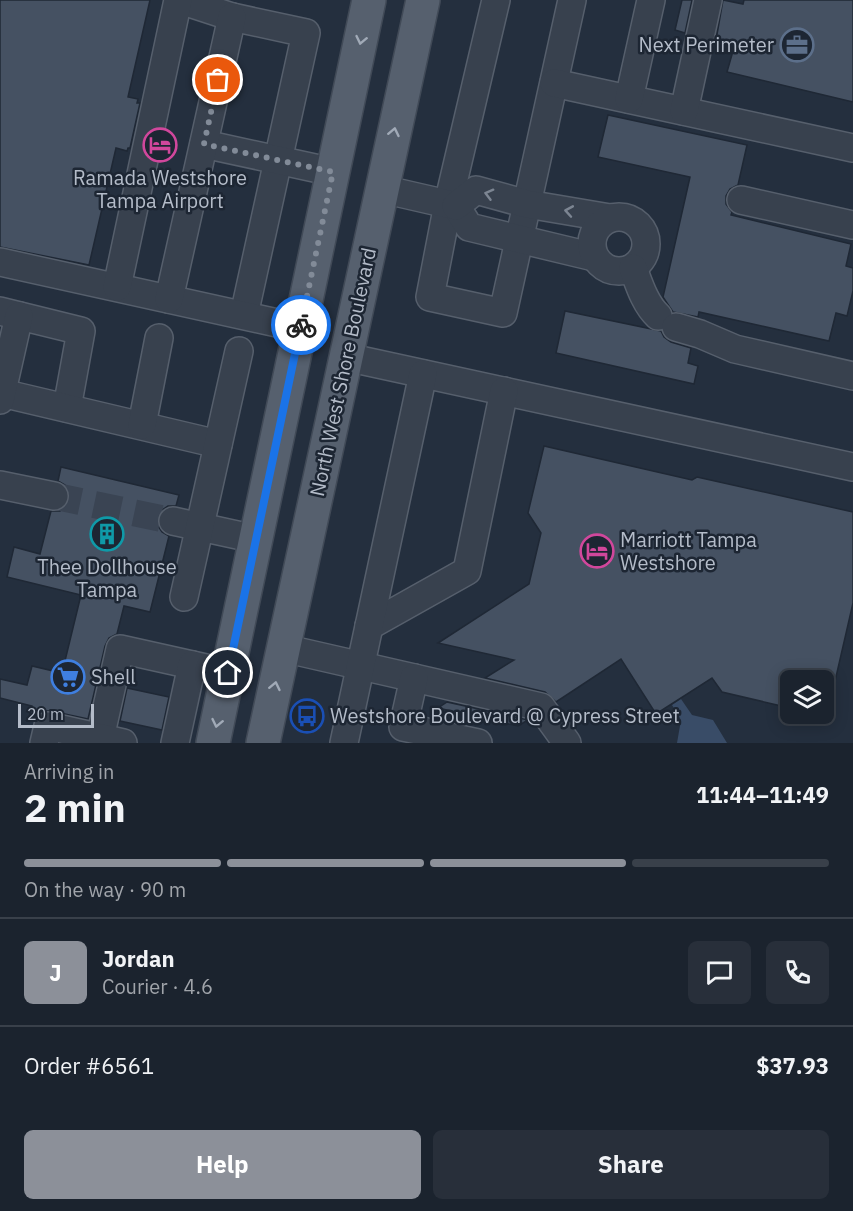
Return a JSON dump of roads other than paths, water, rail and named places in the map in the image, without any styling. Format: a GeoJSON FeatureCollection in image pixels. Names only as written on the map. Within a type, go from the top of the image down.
{"type":"FeatureCollection","features":[{"type":"Feature","properties":{"kind":"main road"},"geometry":{"type":"LineString","coordinates":[[213,743],[369,0]]}},
{"type":"Feature","properties":{"kind":"main road","name":"North West Shore Boulevard"},"geometry":{"type":"LineString","coordinates":[[263,743],[423,0]]}},
{"type":"Feature","properties":{"kind":"main road"},"geometry":{"type":"LineString","coordinates":[[333,172],[382,189]]}},
{"type":"Feature","properties":{"kind":"lane"},"geometry":{"type":"LineString","coordinates":[[117,287],[179,0],[232,17],[306,33],[244,315]]}},
{"type":"Feature","properties":{"kind":"lane"},"geometry":{"type":"LineString","coordinates":[[496,0],[430,297],[503,313],[572,0]]}},
{"type":"Feature","properties":{"kind":"lane"},"geometry":{"type":"LineString","coordinates":[[629,99],[651,0]]}},
{"type":"Feature","properties":{"kind":"lane"},"geometry":{"type":"LineString","coordinates":[[684,111],[708,0]]}},
{"type":"Feature","properties":{"kind":"lane"},"geometry":{"type":"LineString","coordinates":[[170,299],[232,17]]}},
{"type":"Feature","properties":{"kind":"lane"},"geometry":{"type":"LineString","coordinates":[[554,83],[853,148]]}},
{"type":"Feature","properties":{"kind":"lane"},"geometry":{"type":"LineString","coordinates":[[204,144],[333,172]]}},
{"type":"Feature","properties":{"kind":"lane"},"geometry":{"type":"LineString","coordinates":[[382,189],[452,205],[469,227],[594,257]]}},
{"type":"Feature","properties":{"kind":"lane"},"geometry":{"type":"LineString","coordinates":[[452,205],[476,190],[528,204],[610,218]]}},
{"type":"Feature","properties":{"kind":"lane"},"geometry":{"type":"LineString","coordinates":[[741,200],[853,225]]}},
{"type":"Feature","properties":{"kind":"lane"},"geometry":{"type":"LineString","coordinates":[[619,216],[628,218],[642,229],[646,237],[645,255],[633,268],[616,272],[607,269],[594,257],[591,248],[595,230],[602,222],[610,218],[619,216]]}},
{"type":"Feature","properties":{"kind":"lane"},"geometry":{"type":"LineString","coordinates":[[0,262],[300,328]]}},
{"type":"Feature","properties":{"kind":"lane"},"geometry":{"type":"LineString","coordinates":[[633,268],[643,294],[653,311],[667,322],[735,349],[853,376]]}},
{"type":"Feature","properties":{"kind":"lane"},"geometry":{"type":"LineString","coordinates":[[67,408],[81,331],[10,314],[1,397],[67,408],[218,444]]}},
{"type":"Feature","properties":{"kind":"lane"},"geometry":{"type":"LineString","coordinates":[[142,425],[159,338]]}},
{"type":"Feature","properties":{"kind":"lane"},"geometry":{"type":"LineString","coordinates":[[184,597],[239,351]]}},
{"type":"Feature","properties":{"kind":"lane"},"geometry":{"type":"LineString","coordinates":[[346,357],[853,467]]}},
{"type":"Feature","properties":{"kind":"lane"},"geometry":{"type":"LineString","coordinates":[[344,743],[423,374]]}},
{"type":"Feature","properties":{"kind":"lane"},"geometry":{"type":"LineString","coordinates":[[369,626],[467,571],[504,391]]}},
{"type":"Feature","properties":{"kind":"lane"},"geometry":{"type":"LineString","coordinates":[[0,485],[54,495]]}},
{"type":"Feature","properties":{"kind":"lane"},"geometry":{"type":"LineString","coordinates":[[173,521],[256,539]]}},
{"type":"Feature","properties":{"kind":"lane"},"geometry":{"type":"LineString","coordinates":[[283,648],[541,707],[567,743]]}},
{"type":"Feature","properties":{"kind":"lane"},"geometry":{"type":"LineString","coordinates":[[44,743],[48,726],[114,741],[120,649],[228,673]]}},
{"type":"Feature","properties":{"kind":"lane"},"geometry":{"type":"LineString","coordinates":[[175,743],[192,665]]}},
{"type":"Feature","properties":{"kind":"lane"},"geometry":{"type":"LineString","coordinates":[[414,678],[403,727],[478,743]]}},
{"type":"Feature","properties":{"kind":"water"},"geometry":{"type":"Polygon","coordinates":[[[681,699],[692,715],[713,720],[727,743],[677,743],[681,720],[672,705],[681,699]]]}},
{"type":"Feature","properties":{"kind":"tunnel"},"geometry":{"type":"LineString","coordinates":[[54,496],[173,521]]}},
{"type":"Feature","properties":{"kind":"place","name":"Next Perimeter"},"geometry":{"type":"Point","coordinates":[797,45]}},
{"type":"Feature","properties":{"kind":"place","name":"Ramada Westshore Tampa Airport"},"geometry":{"type":"Point","coordinates":[160,145]}},
{"type":"Feature","properties":{"kind":"place","name":"Thee Dollhouse Tampa"},"geometry":{"type":"Point","coordinates":[107,534]}},
{"type":"Feature","properties":{"kind":"place","name":"Marriott Tampa Westshore"},"geometry":{"type":"Point","coordinates":[597,551]}},
{"type":"Feature","properties":{"kind":"place","name":"Shell"},"geometry":{"type":"Point","coordinates":[68,677]}},
{"type":"Feature","properties":{"kind":"place","name":"Westshore Boulevard @ Cypress Street"},"geometry":{"type":"Point","coordinates":[307,716]}}]}
